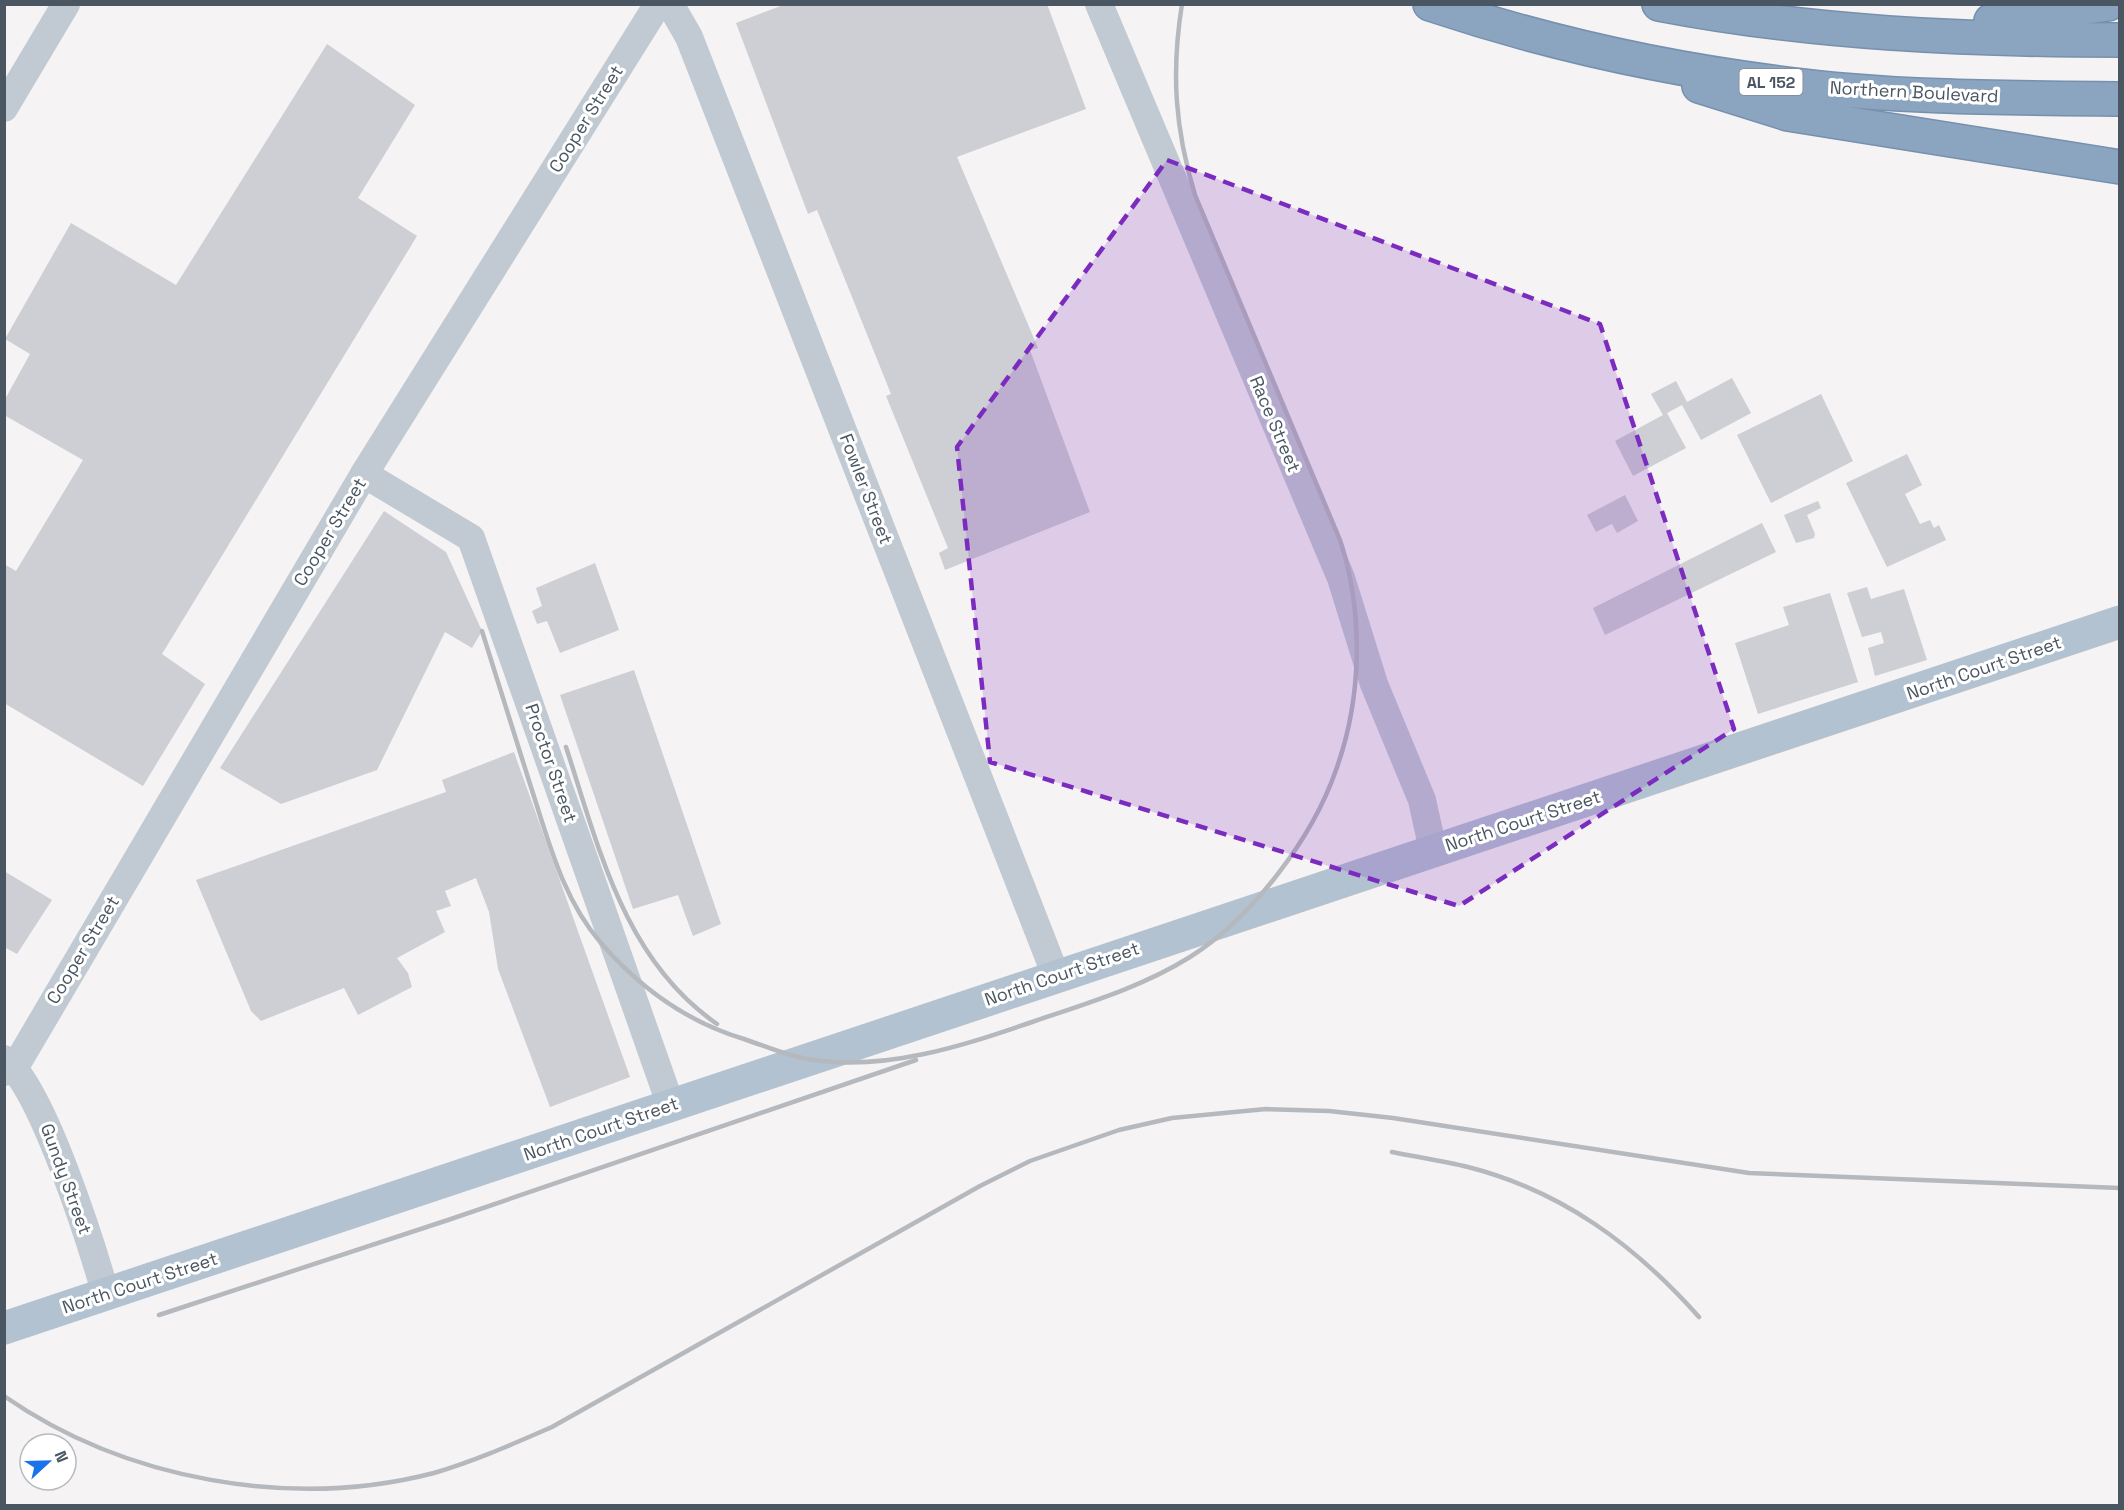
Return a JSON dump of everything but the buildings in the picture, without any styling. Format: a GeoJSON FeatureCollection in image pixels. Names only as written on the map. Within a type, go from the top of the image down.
{"type":"FeatureCollection","features":[{"type":"Feature","properties":{"kind":"highway","name":"Northern Boulevard"},"geometry":{"type":"LineString","coordinates":[[1430,4],[1560,43],[1621,58],[1803,86],[1919,95],[2120,99]]}},
{"type":"Feature","properties":{"kind":"highway"},"geometry":{"type":"LineString","coordinates":[[1659,4],[1792,26],[2049,40],[2120,40]]}},
{"type":"Feature","properties":{"kind":"highway"},"geometry":{"type":"LineString","coordinates":[[1896,32],[2064,13],[2108,4]]}},
{"type":"Feature","properties":{"kind":"highway"},"geometry":{"type":"LineString","coordinates":[[1621,58],[1724,96],[1788,114],[2120,167]]}},
{"type":"Feature","properties":{"kind":"main road","name":"North Court Street"},"geometry":{"type":"LineString","coordinates":[[4,1328],[2120,622]]}},
{"type":"Feature","properties":{"kind":"street"},"geometry":{"type":"LineString","coordinates":[[4,108],[66,4]]}},
{"type":"Feature","properties":{"kind":"street","name":"Cooper Street"},"geometry":{"type":"LineString","coordinates":[[8,1066],[364,474],[658,4]]}},
{"type":"Feature","properties":{"kind":"street","name":"Fowler Street"},"geometry":{"type":"LineString","coordinates":[[670,4],[689,37],[1056,976]]}},
{"type":"Feature","properties":{"kind":"street","name":"Race Street"},"geometry":{"type":"LineString","coordinates":[[1099,4],[1341,578],[1374,684],[1422,801],[1433,850]]}},
{"type":"Feature","properties":{"kind":"street","name":"Proctor Street"},"geometry":{"type":"LineString","coordinates":[[364,474],[471,538],[671,1106]]}},
{"type":"Feature","properties":{"kind":"street","name":"Gundy Street"},"geometry":{"type":"LineString","coordinates":[[8,1066],[42,1116],[95,1257],[106,1295]]}},
{"type":"Feature","properties":{"kind":"highlighted area"},"geometry":{"type":"Polygon","coordinates":[[[1167,160],[1600,324],[1734,729],[1459,906],[990,762],[957,447],[1167,160]]]}},
{"type":"Feature","properties":{"kind":"railway"},"geometry":{"type":"LineString","coordinates":[[482,631],[550,847],[566,887],[587,926],[616,959],[648,989],[684,1013],[723,1032],[807,1059],[865,1062],[923,1054],[1007,1030],[1134,986],[1190,957],[1236,921],[1257,899],[1296,849],[1312,823],[1336,770],[1351,714],[1357,655],[1356,626],[1348,568],[1340,540],[1195,195],[1188,171],[1179,124],[1176,77],[1182,4]]}},
{"type":"Feature","properties":{"kind":"railway"},"geometry":{"type":"LineString","coordinates":[[566,747],[604,862],[637,935],[659,968],[685,998],[717,1024]]}},
{"type":"Feature","properties":{"kind":"railway"},"geometry":{"type":"LineString","coordinates":[[159,1315],[448,1220],[916,1060]]}},
{"type":"Feature","properties":{"kind":"railway"},"geometry":{"type":"LineString","coordinates":[[4,1396],[51,1425],[102,1449],[156,1467],[211,1480],[267,1487],[324,1488],[379,1484],[434,1473],[479,1458],[552,1427],[980,1186],[1030,1161],[1119,1130],[1172,1118],[1266,1109],[1329,1111],[1393,1118],[1749,1173],[2120,1188]]}},
{"type":"Feature","properties":{"kind":"railway"},"geometry":{"type":"LineString","coordinates":[[1392,1152],[1468,1167],[1502,1177],[1566,1206],[1623,1244],[1675,1291],[1699,1317]]}}]}
